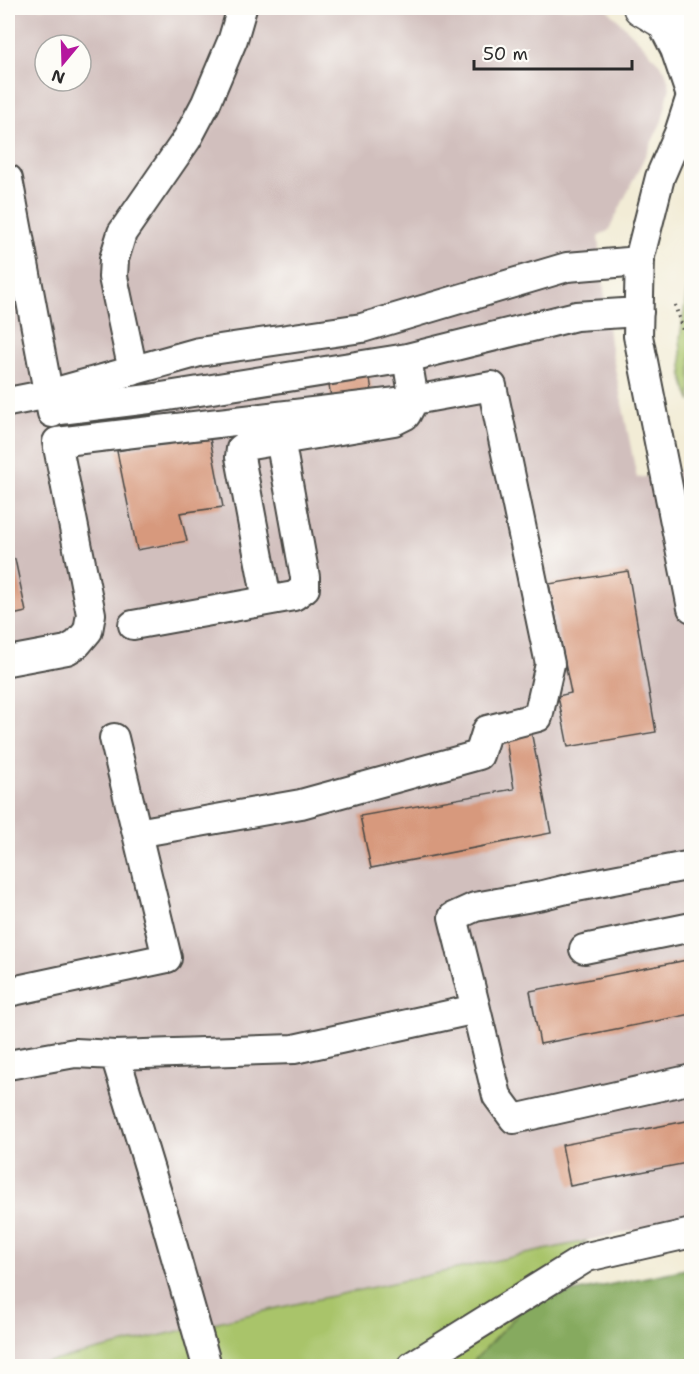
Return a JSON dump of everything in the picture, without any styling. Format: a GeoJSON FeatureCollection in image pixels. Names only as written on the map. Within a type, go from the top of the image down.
{"type":"FeatureCollection","features":[{"type":"Feature","properties":{"kind":"main road"},"geometry":{"type":"LineString","coordinates":[[650,14],[692,32]]}},
{"type":"Feature","properties":{"kind":"street"},"geometry":{"type":"LineString","coordinates":[[133,371],[113,277],[114,259],[122,233],[187,139],[206,103],[233,39],[242,8]]}},
{"type":"Feature","properties":{"kind":"street"},"geometry":{"type":"LineString","coordinates":[[650,14],[675,49],[691,96],[685,126],[660,177],[640,256],[638,336],[692,608]]}},
{"type":"Feature","properties":{"kind":"street"},"geometry":{"type":"LineString","coordinates":[[8,179],[91,614],[88,632],[77,644],[67,650],[8,661]]}},
{"type":"Feature","properties":{"kind":"street"},"geometry":{"type":"LineString","coordinates":[[50,403],[133,371],[199,352],[362,328],[567,267],[640,261]]}},
{"type":"Feature","properties":{"kind":"street"},"geometry":{"type":"LineString","coordinates":[[8,402],[50,403],[149,399],[407,358],[576,316],[639,312]]}},
{"type":"Feature","properties":{"kind":"street"},"geometry":{"type":"LineString","coordinates":[[267,600],[241,449],[245,446],[280,439],[394,421],[406,415],[414,400],[407,358]]}},
{"type":"Feature","properties":{"kind":"street"},"geometry":{"type":"LineString","coordinates":[[57,442],[414,400],[492,386],[550,664],[538,717],[487,730],[479,755],[301,804],[137,833]]}},
{"type":"Feature","properties":{"kind":"street"},"geometry":{"type":"LineString","coordinates":[[133,624],[294,596],[305,588],[305,577],[280,439]]}},
{"type":"Feature","properties":{"kind":"street"},"geometry":{"type":"LineString","coordinates":[[8,992],[166,958],[114,738]]}},
{"type":"Feature","properties":{"kind":"street"},"geometry":{"type":"LineString","coordinates":[[692,865],[571,888],[543,896],[475,907],[453,917],[497,1096],[514,1119],[692,1079]]}},
{"type":"Feature","properties":{"kind":"street"},"geometry":{"type":"LineString","coordinates":[[584,949],[692,927]]}},
{"type":"Feature","properties":{"kind":"street"},"geometry":{"type":"LineString","coordinates":[[8,1065],[75,1053],[115,1055],[294,1049],[476,1009]]}},
{"type":"Feature","properties":{"kind":"street"},"geometry":{"type":"LineString","coordinates":[[115,1055],[207,1366]]}},
{"type":"Feature","properties":{"kind":"street"},"geometry":{"type":"LineString","coordinates":[[412,1366],[587,1257],[692,1233]]}},
{"type":"Feature","properties":{"kind":"path"},"geometry":{"type":"LineString","coordinates":[[675,305],[692,359]]}},
{"type":"Feature","properties":{"kind":"shaded area"},"geometry":{"type":"Polygon","coordinates":[[[8,8],[606,8],[665,70],[670,87],[662,121],[609,230],[598,237],[610,343],[637,478],[691,469],[691,1218],[277,1308],[31,1366],[8,1366],[8,8]]]}},
{"type":"Feature","properties":{"kind":"green space"},"geometry":{"type":"Polygon","coordinates":[[[691,263],[691,402],[683,378],[680,338],[691,263]]]}},
{"type":"Feature","properties":{"kind":"green space"},"geometry":{"type":"Polygon","coordinates":[[[586,1241],[469,1366],[31,1366],[277,1308],[586,1241]]]}},
{"type":"Feature","properties":{"kind":"green space"},"geometry":{"type":"Polygon","coordinates":[[[691,1268],[691,1366],[469,1366],[530,1301],[691,1268]]]}},
{"type":"Feature","properties":{"kind":"building"},"geometry":{"type":"Polygon","coordinates":[[[368,367],[372,391],[331,397],[327,374],[368,367]]]}},
{"type":"Feature","properties":{"kind":"building"},"geometry":{"type":"Polygon","coordinates":[[[209,433],[223,507],[180,513],[187,541],[137,550],[117,451],[209,433]]]}},
{"type":"Feature","properties":{"kind":"building"},"geometry":{"type":"Polygon","coordinates":[[[15,559],[26,612],[8,616],[8,561],[15,559]]]}},
{"type":"Feature","properties":{"kind":"building"},"geometry":{"type":"Polygon","coordinates":[[[628,571],[656,732],[568,747],[558,696],[571,693],[549,584],[628,571]]]}},
{"type":"Feature","properties":{"kind":"building"},"geometry":{"type":"Polygon","coordinates":[[[531,731],[551,833],[371,868],[360,816],[514,789],[505,734],[531,731]]]}},
{"type":"Feature","properties":{"kind":"building"},"geometry":{"type":"Polygon","coordinates":[[[692,959],[692,1014],[540,1044],[530,991],[692,959]]]}},
{"type":"Feature","properties":{"kind":"building"},"geometry":{"type":"Polygon","coordinates":[[[692,1120],[692,1162],[570,1186],[562,1145],[692,1120]]]}}]}
